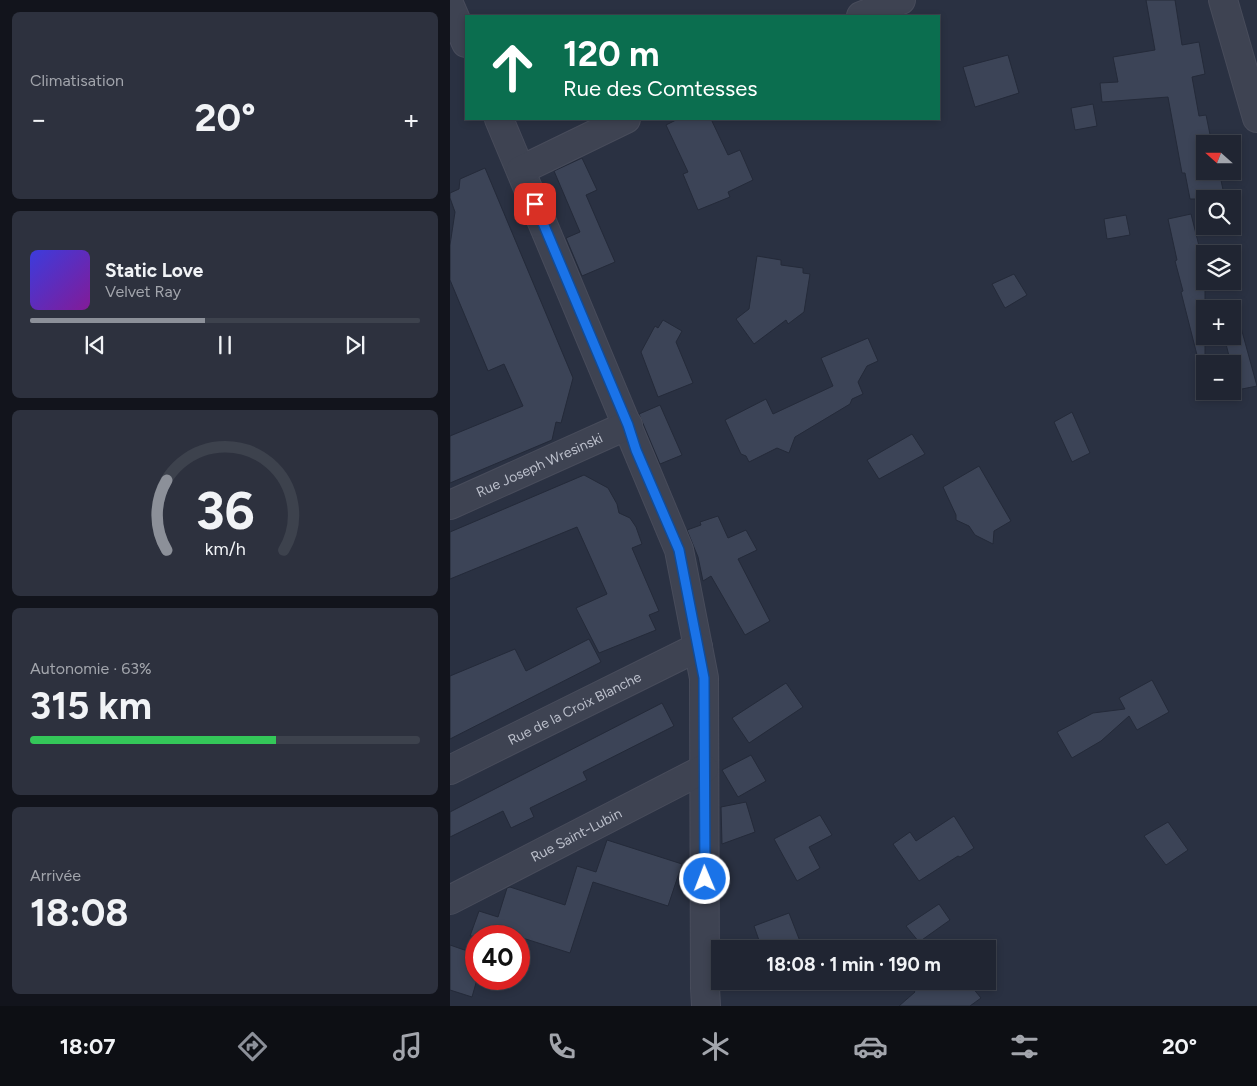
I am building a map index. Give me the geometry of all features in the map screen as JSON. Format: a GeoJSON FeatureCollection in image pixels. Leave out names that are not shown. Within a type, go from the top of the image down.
{"type":"FeatureCollection","features":[{"type":"Feature","properties":{"kind":"street"},"geometry":{"type":"LineString","coordinates":[[864,15],[901,0]]}},
{"type":"Feature","properties":{"kind":"street"},"geometry":{"type":"LineString","coordinates":[[1223,0],[1257,118]]}},
{"type":"Feature","properties":{"kind":"street"},"geometry":{"type":"LineString","coordinates":[[450,6],[465,41]]}},
{"type":"Feature","properties":{"kind":"street"},"geometry":{"type":"LineString","coordinates":[[499,120],[679,550],[704,678],[706,1006]]}},
{"type":"Feature","properties":{"kind":"street"},"geometry":{"type":"LineString","coordinates":[[521,170],[624,120]]}},
{"type":"Feature","properties":{"kind":"street","name":"Rue Joseph Wresinski"},"geometry":{"type":"LineString","coordinates":[[450,506],[632,437]]}},
{"type":"Feature","properties":{"kind":"street","name":"Rue de la Croix Blanche"},"geometry":{"type":"LineString","coordinates":[[450,770],[698,646]]}},
{"type":"Feature","properties":{"kind":"street","name":"Rue Saint-Lubin"},"geometry":{"type":"LineString","coordinates":[[450,900],[704,769]]}},
{"type":"Feature","properties":{"kind":"building"},"geometry":{"type":"Polygon","coordinates":[[[1146,0],[1175,0],[1182,45],[1199,42],[1205,74],[1192,77],[1199,116],[1206,115],[1210,135],[1196,135],[1196,180],[1221,180],[1223,190],[1196,190],[1196,199],[1190,199],[1185,173],[1182,173],[1168,97],[1102,102],[1100,83],[1118,82],[1113,57],[1155,50],[1146,0]]]}},
{"type":"Feature","properties":{"kind":"building"},"geometry":{"type":"Polygon","coordinates":[[[1008,55],[1019,93],[975,107],[963,67],[1008,55]]]}},
{"type":"Feature","properties":{"kind":"building"},"geometry":{"type":"Polygon","coordinates":[[[1093,104],[1097,126],[1075,130],[1071,108],[1093,104]]]}},
{"type":"Feature","properties":{"kind":"building"},"geometry":{"type":"Polygon","coordinates":[[[676,120],[711,120],[728,155],[740,150],[753,180],[728,192],[730,197],[698,210],[683,174],[688,172],[666,125],[676,120]]]}},
{"type":"Feature","properties":{"kind":"building"},"geometry":{"type":"Polygon","coordinates":[[[582,158],[597,190],[586,195],[615,262],[582,276],[566,238],[580,232],[554,171],[582,158]]]}},
{"type":"Feature","properties":{"kind":"building"},"geometry":{"type":"Polygon","coordinates":[[[485,168],[573,378],[561,423],[556,422],[552,440],[450,483],[450,436],[523,406],[504,364],[488,371],[450,280],[450,245],[455,212],[450,193],[459,189],[460,179],[485,168]]]}},
{"type":"Feature","properties":{"kind":"building"},"geometry":{"type":"Polygon","coordinates":[[[1191,214],[1199,245],[1196,245],[1196,290],[1205,290],[1205,300],[1196,300],[1196,345],[1205,345],[1205,355],[1197,355],[1181,292],[1183,291],[1175,261],[1177,260],[1168,219],[1191,214]]]}},
{"type":"Feature","properties":{"kind":"building"},"geometry":{"type":"Polygon","coordinates":[[[1126,215],[1130,235],[1107,239],[1104,219],[1126,215]]]}},
{"type":"Feature","properties":{"kind":"building"},"geometry":{"type":"Polygon","coordinates":[[[757,256],[781,260],[781,265],[803,268],[803,273],[810,274],[804,312],[788,324],[786,320],[754,344],[736,319],[749,309],[757,256]]]}},
{"type":"Feature","properties":{"kind":"building"},"geometry":{"type":"Polygon","coordinates":[[[1014,274],[1027,295],[1005,308],[992,284],[1014,274]]]}},
{"type":"Feature","properties":{"kind":"building"},"geometry":{"type":"Polygon","coordinates":[[[663,320],[682,331],[676,342],[693,383],[658,397],[641,352],[655,326],[658,328],[663,320]]]}},
{"type":"Feature","properties":{"kind":"building"},"geometry":{"type":"Polygon","coordinates":[[[1241,328],[1257,386],[1241,389],[1241,355],[1229,355],[1226,345],[1241,345],[1241,328]]]}},
{"type":"Feature","properties":{"kind":"building"},"geometry":{"type":"Polygon","coordinates":[[[868,338],[878,361],[867,366],[858,382],[863,394],[852,399],[850,404],[795,437],[789,453],[777,448],[749,462],[746,456],[741,454],[725,420],[766,399],[773,414],[833,386],[821,358],[868,338]]]}},
{"type":"Feature","properties":{"kind":"building"},"geometry":{"type":"Polygon","coordinates":[[[660,405],[682,455],[660,464],[639,414],[660,405]]]}},
{"type":"Feature","properties":{"kind":"building"},"geometry":{"type":"Polygon","coordinates":[[[1072,412],[1090,453],[1072,462],[1054,422],[1072,412]]]}},
{"type":"Feature","properties":{"kind":"building"},"geometry":{"type":"Polygon","coordinates":[[[912,434],[925,454],[879,479],[867,460],[912,434]]]}},
{"type":"Feature","properties":{"kind":"building"},"geometry":{"type":"Polygon","coordinates":[[[979,466],[1011,521],[994,531],[993,544],[975,535],[969,526],[956,520],[956,515],[943,487],[979,466]]]}},
{"type":"Feature","properties":{"kind":"building"},"geometry":{"type":"Polygon","coordinates":[[[584,475],[608,488],[617,504],[619,513],[630,518],[636,527],[642,544],[632,548],[659,611],[649,615],[656,630],[599,653],[576,608],[607,594],[577,527],[450,579],[450,532],[584,475]]]}},
{"type":"Feature","properties":{"kind":"building"},"geometry":{"type":"Polygon","coordinates":[[[718,516],[728,538],[746,530],[757,550],[738,559],[770,621],[745,635],[711,576],[703,581],[698,557],[687,530],[701,525],[700,522],[718,516]]]}},
{"type":"Feature","properties":{"kind":"building"},"geometry":{"type":"Polygon","coordinates":[[[589,639],[601,662],[450,739],[450,676],[515,649],[526,671],[589,639]]]}},
{"type":"Feature","properties":{"kind":"building"},"geometry":{"type":"Polygon","coordinates":[[[1152,680],[1169,712],[1137,730],[1129,716],[1101,741],[1072,758],[1057,732],[1093,713],[1125,709],[1119,698],[1152,680]]]}},
{"type":"Feature","properties":{"kind":"building"},"geometry":{"type":"Polygon","coordinates":[[[786,683],[803,707],[749,743],[732,718],[786,683]]]}},
{"type":"Feature","properties":{"kind":"building"},"geometry":{"type":"Polygon","coordinates":[[[662,703],[674,726],[583,772],[587,780],[530,808],[534,817],[511,828],[503,811],[450,837],[450,812],[662,703]]]}},
{"type":"Feature","properties":{"kind":"building"},"geometry":{"type":"Polygon","coordinates":[[[751,755],[766,781],[738,797],[722,770],[751,755]]]}},
{"type":"Feature","properties":{"kind":"building"},"geometry":{"type":"Polygon","coordinates":[[[746,802],[755,832],[722,844],[721,807],[746,802]]]}},
{"type":"Feature","properties":{"kind":"building"},"geometry":{"type":"Polygon","coordinates":[[[820,815],[832,835],[809,847],[820,868],[797,881],[774,839],[820,815]]]}},
{"type":"Feature","properties":{"kind":"building"},"geometry":{"type":"Polygon","coordinates":[[[954,816],[974,848],[919,881],[893,844],[910,832],[916,841],[954,816]]]}},
{"type":"Feature","properties":{"kind":"building"},"geometry":{"type":"Polygon","coordinates":[[[1168,822],[1188,850],[1166,865],[1144,836],[1168,822]]]}},
{"type":"Feature","properties":{"kind":"building"},"geometry":{"type":"Polygon","coordinates":[[[607,840],[682,864],[668,906],[593,882],[570,953],[530,940],[530,925],[474,925],[479,911],[498,917],[507,888],[510,887],[565,905],[577,866],[596,872],[607,840]]]}},
{"type":"Feature","properties":{"kind":"building"},"geometry":{"type":"Polygon","coordinates":[[[939,904],[950,920],[922,940],[917,940],[906,926],[939,904]]]}},
{"type":"Feature","properties":{"kind":"building"},"geometry":{"type":"Polygon","coordinates":[[[789,913],[800,940],[759,940],[754,926],[789,913]]]}},
{"type":"Feature","properties":{"kind":"building"},"geometry":{"type":"Polygon","coordinates":[[[450,945],[465,950],[465,990],[474,990],[472,997],[450,990],[450,945]]]}},
{"type":"Feature","properties":{"kind":"building"},"geometry":{"type":"Polygon","coordinates":[[[914,990],[974,990],[981,998],[970,1006],[899,1006],[915,992],[914,990]]]}},
{"type":"Feature","properties":{"kind":"route"},"geometry":{"type":"LineString","coordinates":[[535,204],[679,550],[704,678],[705,879]]}}]}
